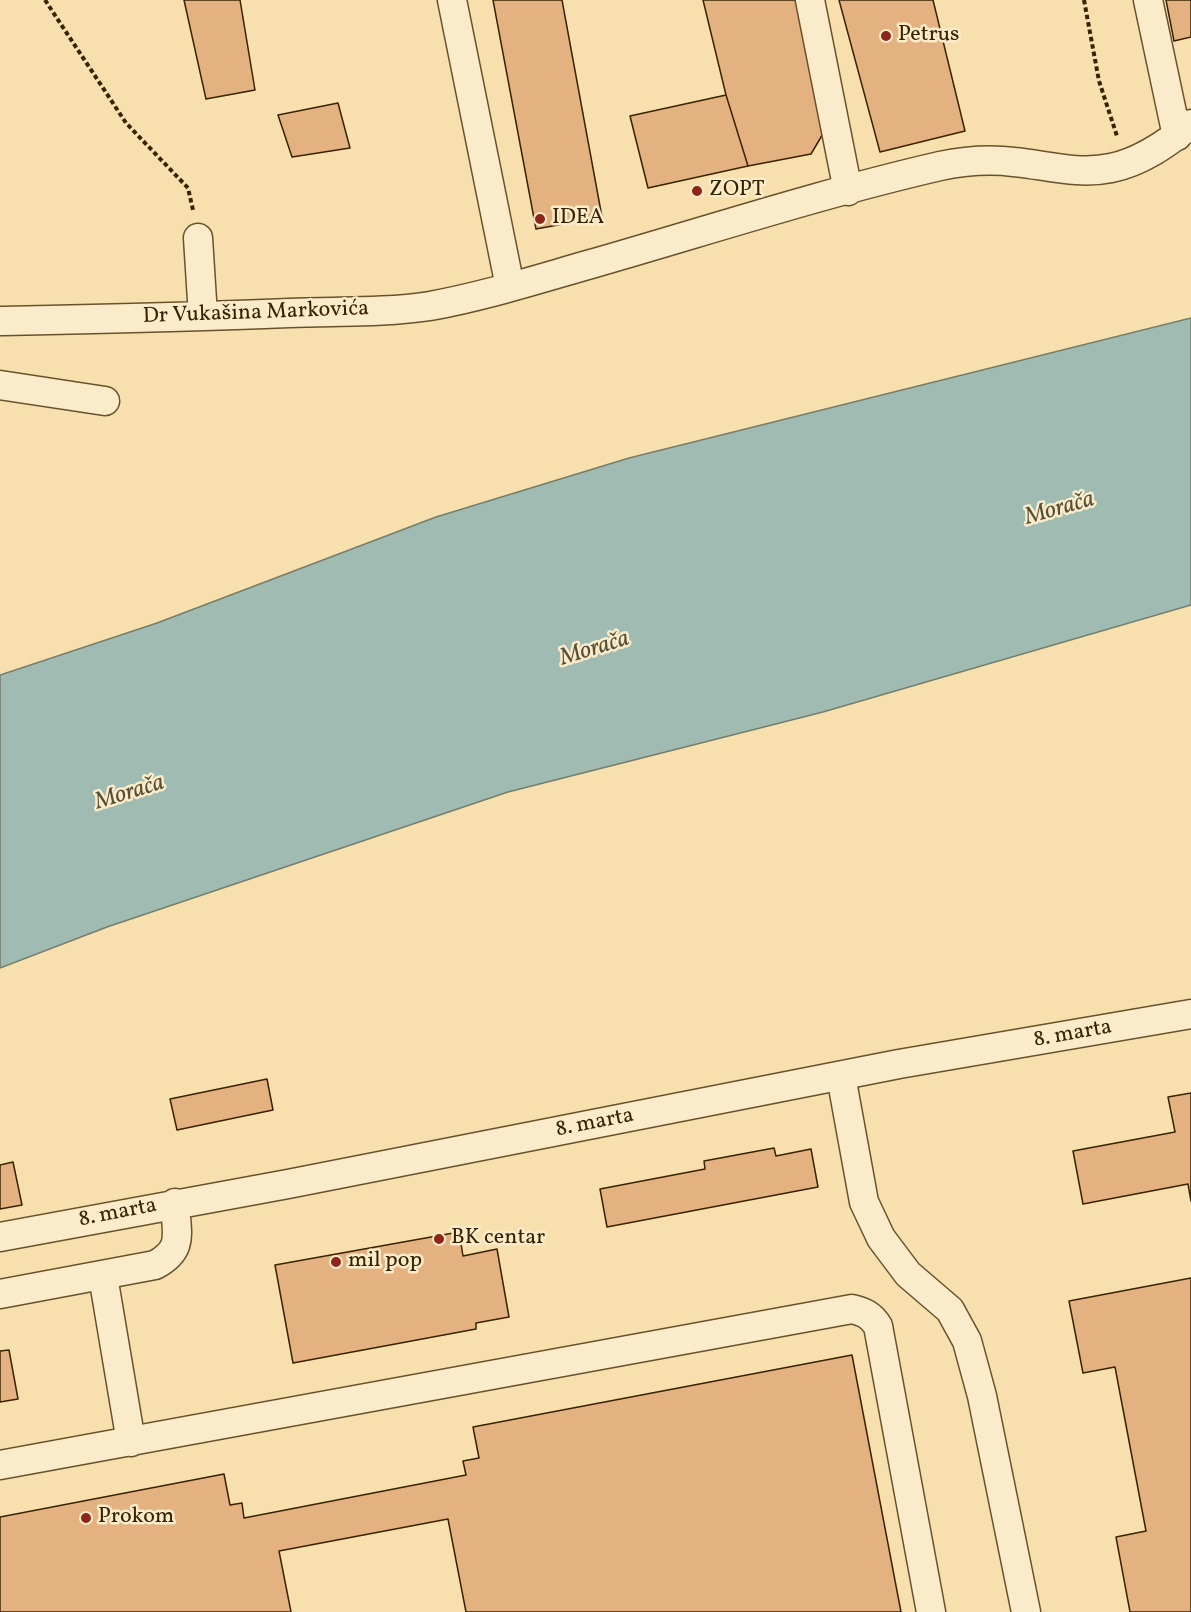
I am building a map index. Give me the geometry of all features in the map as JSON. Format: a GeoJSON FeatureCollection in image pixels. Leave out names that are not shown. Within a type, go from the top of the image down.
{"type":"FeatureCollection","features":[{"type":"Feature","properties":{"kind":"street"},"geometry":{"type":"LineString","coordinates":[[452,0],[510,287]]}},
{"type":"Feature","properties":{"kind":"street"},"geometry":{"type":"LineString","coordinates":[[810,0],[848,191]]}},
{"type":"Feature","properties":{"kind":"street"},"geometry":{"type":"LineString","coordinates":[[1148,0],[1184,130]]}},
{"type":"Feature","properties":{"kind":"street","name":"Dr Vukašina Markovića"},"geometry":{"type":"LineString","coordinates":[[0,321],[390,310],[452,302],[848,191],[963,162],[990,160],[1070,170],[1102,170],[1126,164],[1151,153],[1184,130]]}},
{"type":"Feature","properties":{"kind":"street"},"geometry":{"type":"LineString","coordinates":[[198,238],[203,316]]}},
{"type":"Feature","properties":{"kind":"street"},"geometry":{"type":"LineString","coordinates":[[0,385],[105,401]]}},
{"type":"Feature","properties":{"kind":"street","name":"8. marta"},"geometry":{"type":"LineString","coordinates":[[0,1237],[288,1184],[841,1076],[1191,1014]]}},
{"type":"Feature","properties":{"kind":"street"},"geometry":{"type":"LineString","coordinates":[[841,1076],[864,1202],[881,1238],[908,1274],[950,1310],[967,1341],[982,1396],[1026,1612]]}},
{"type":"Feature","properties":{"kind":"street"},"geometry":{"type":"LineString","coordinates":[[0,1294],[155,1265],[170,1257],[176,1244],[175,1203]]}},
{"type":"Feature","properties":{"kind":"street"},"geometry":{"type":"LineString","coordinates":[[103,1276],[131,1442]]}},
{"type":"Feature","properties":{"kind":"street"},"geometry":{"type":"LineString","coordinates":[[0,1465],[852,1309],[872,1317],[878,1326],[931,1612]]}},
{"type":"Feature","properties":{"kind":"path"},"geometry":{"type":"LineString","coordinates":[[45,0],[126,123],[188,188],[198,238]]}},
{"type":"Feature","properties":{"kind":"path"},"geometry":{"type":"LineString","coordinates":[[1084,0],[1099,81],[1126,164]]}},
{"type":"Feature","properties":{"kind":"water","name":"Morača"},"geometry":{"type":"Polygon","coordinates":[[[1191,318],[1191,605],[823,712],[508,792],[107,927],[0,968],[0,675],[157,623],[436,517],[629,458],[1191,318]]]}},
{"type":"Feature","properties":{"kind":"building"},"geometry":{"type":"Polygon","coordinates":[[[184,0],[240,0],[255,90],[206,99],[184,0]]]}},
{"type":"Feature","properties":{"kind":"building"},"geometry":{"type":"Polygon","coordinates":[[[493,0],[562,0],[602,217],[536,229],[493,0]]]}},
{"type":"Feature","properties":{"kind":"building"},"geometry":{"type":"Polygon","coordinates":[[[703,0],[796,0],[827,127],[811,154],[748,166],[726,95],[703,0]]]}},
{"type":"Feature","properties":{"kind":"building"},"geometry":{"type":"Polygon","coordinates":[[[839,0],[933,0],[965,131],[880,152],[839,0]]]}},
{"type":"Feature","properties":{"kind":"building"},"geometry":{"type":"Polygon","coordinates":[[[1166,0],[1191,0],[1191,37],[1174,41],[1166,0]]]}},
{"type":"Feature","properties":{"kind":"building"},"geometry":{"type":"Polygon","coordinates":[[[726,95],[748,166],[648,188],[630,116],[726,95]]]}},
{"type":"Feature","properties":{"kind":"building"},"geometry":{"type":"Polygon","coordinates":[[[338,103],[350,148],[292,157],[278,115],[338,103]]]}},
{"type":"Feature","properties":{"kind":"building"},"geometry":{"type":"Polygon","coordinates":[[[267,1079],[273,1110],[177,1130],[170,1099],[267,1079]]]}},
{"type":"Feature","properties":{"kind":"building"},"geometry":{"type":"Polygon","coordinates":[[[1191,1093],[1191,1201],[1188,1184],[1083,1204],[1073,1151],[1175,1132],[1168,1097],[1191,1093]]]}},
{"type":"Feature","properties":{"kind":"building"},"geometry":{"type":"Polygon","coordinates":[[[774,1148],[776,1156],[811,1149],[818,1187],[607,1227],[600,1189],[705,1169],[704,1161],[774,1148]]]}},
{"type":"Feature","properties":{"kind":"building"},"geometry":{"type":"Polygon","coordinates":[[[13,1162],[22,1205],[0,1209],[0,1165],[13,1162]]]}},
{"type":"Feature","properties":{"kind":"building"},"geometry":{"type":"Polygon","coordinates":[[[459,1232],[463,1256],[497,1249],[509,1317],[476,1323],[476,1329],[293,1363],[275,1265],[459,1232]]]}},
{"type":"Feature","properties":{"kind":"building"},"geometry":{"type":"Polygon","coordinates":[[[1191,1278],[1191,1612],[1130,1612],[1116,1537],[1146,1531],[1115,1367],[1083,1373],[1069,1301],[1191,1278]]]}},
{"type":"Feature","properties":{"kind":"building"},"geometry":{"type":"Polygon","coordinates":[[[9,1350],[18,1399],[0,1402],[0,1351],[9,1350]]]}},
{"type":"Feature","properties":{"kind":"building"},"geometry":{"type":"Polygon","coordinates":[[[852,1355],[901,1612],[466,1612],[448,1519],[279,1551],[291,1612],[0,1612],[0,1517],[224,1474],[230,1505],[242,1503],[244,1518],[466,1475],[463,1461],[479,1458],[473,1427],[852,1355]]]}},
{"type":"Feature","properties":{"kind":"place","name":"Petrus"},"geometry":{"type":"Point","coordinates":[886,36]}},
{"type":"Feature","properties":{"kind":"place","name":"ZOPT"},"geometry":{"type":"Point","coordinates":[697,191]}},
{"type":"Feature","properties":{"kind":"place","name":"IDEA"},"geometry":{"type":"Point","coordinates":[540,219]}},
{"type":"Feature","properties":{"kind":"place","name":"BK centar"},"geometry":{"type":"Point","coordinates":[439,1239]}},
{"type":"Feature","properties":{"kind":"place","name":"mil pop"},"geometry":{"type":"Point","coordinates":[336,1262]}},
{"type":"Feature","properties":{"kind":"place","name":"Prokom"},"geometry":{"type":"Point","coordinates":[86,1518]}}]}
